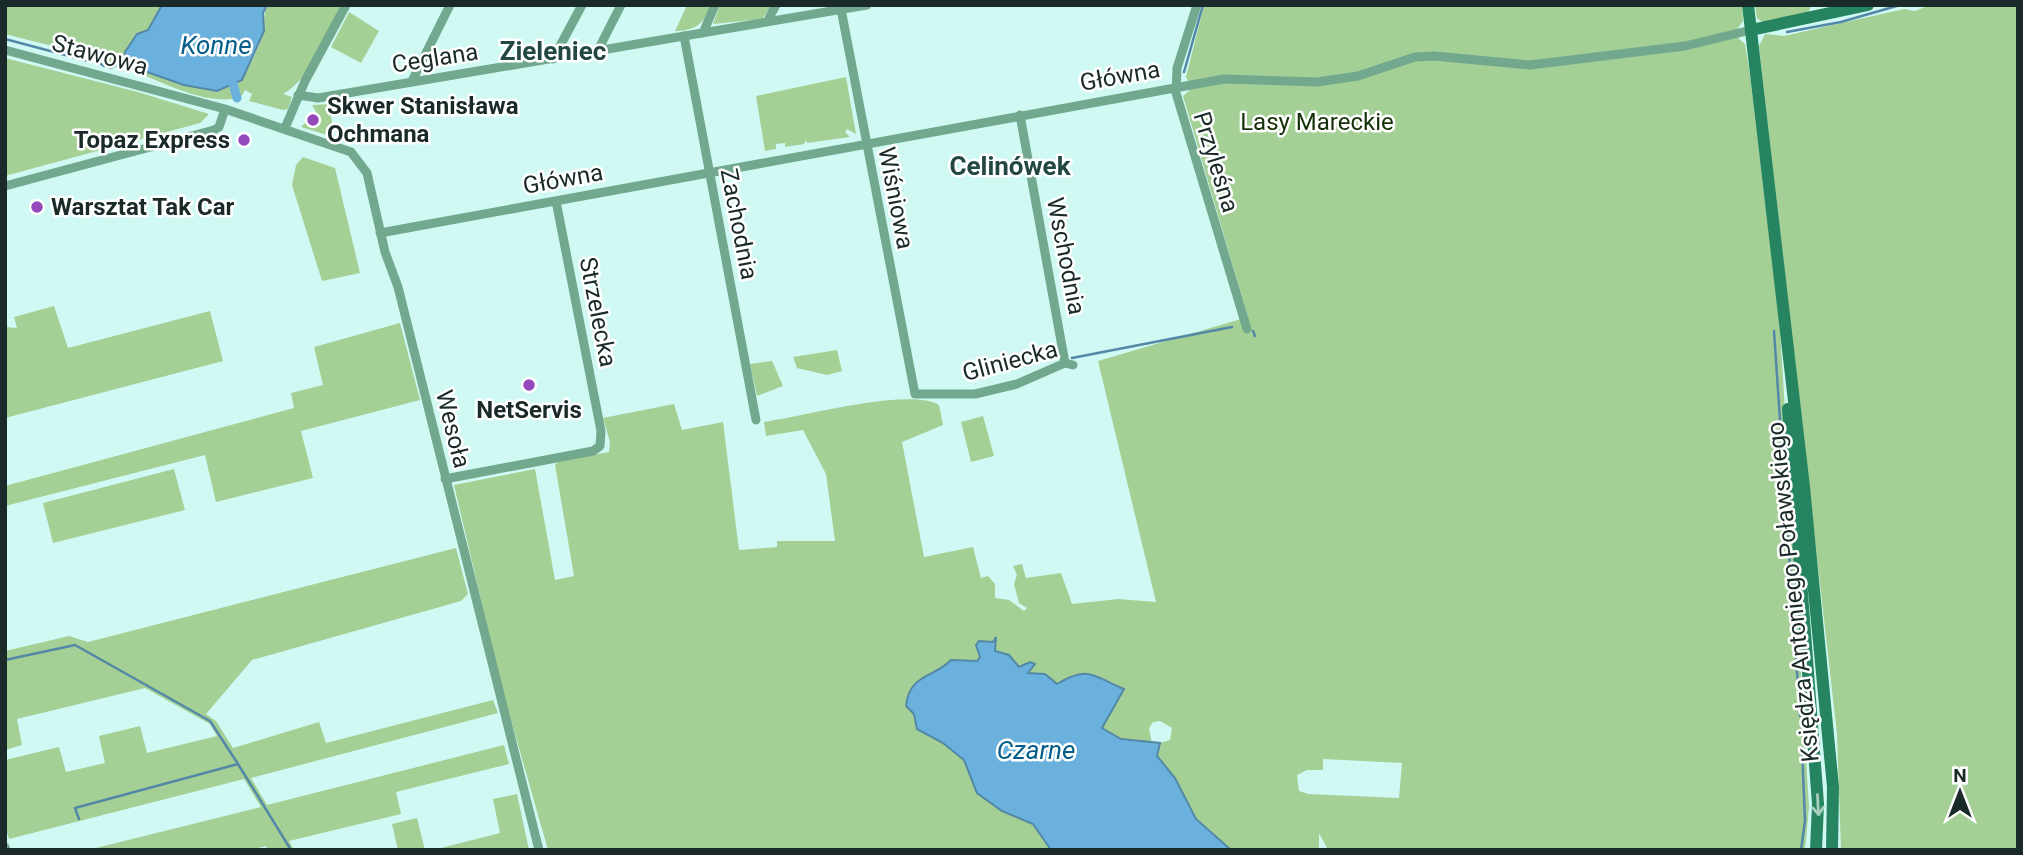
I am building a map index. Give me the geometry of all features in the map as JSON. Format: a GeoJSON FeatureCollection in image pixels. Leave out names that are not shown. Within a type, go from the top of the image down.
{"type":"FeatureCollection","features":[{"type":"Feature","properties":{"kind":"main road","name":"Księdza Antoniego Poławskiego"},"geometry":{"type":"LineString","coordinates":[[1748,5],[1802,463],[1833,787],[1832,850]]}},
{"type":"Feature","properties":{"kind":"main road","name":"Główna"},"geometry":{"type":"LineString","coordinates":[[1751,30],[1868,5]]}},
{"type":"Feature","properties":{"kind":"main road","name":"Księdza Antoniego Poławskiego"},"geometry":{"type":"LineString","coordinates":[[1785,332],[1818,804],[1816,850]]}},
{"type":"Feature","properties":{"kind":"street"},"geometry":{"type":"LineString","coordinates":[[285,128],[298,95],[346,5]]}},
{"type":"Feature","properties":{"kind":"street"},"geometry":{"type":"LineString","coordinates":[[412,81],[450,5]]}},
{"type":"Feature","properties":{"kind":"street"},"geometry":{"type":"LineString","coordinates":[[553,59],[582,5]]}},
{"type":"Feature","properties":{"kind":"street"},"geometry":{"type":"LineString","coordinates":[[597,52],[621,5]]}},
{"type":"Feature","properties":{"kind":"street"},"geometry":{"type":"LineString","coordinates":[[703,33],[715,5]]}},
{"type":"Feature","properties":{"kind":"street"},"geometry":{"type":"LineString","coordinates":[[767,22],[776,5]]}},
{"type":"Feature","properties":{"kind":"street","name":"Ceglana"},"geometry":{"type":"LineString","coordinates":[[298,95],[318,98],[867,5]]}},
{"type":"Feature","properties":{"kind":"street","name":"Przyleśna"},"geometry":{"type":"LineString","coordinates":[[1197,5],[1177,68],[1178,101],[1247,328]]}},
{"type":"Feature","properties":{"kind":"street","name":"Wiśniowa"},"geometry":{"type":"LineString","coordinates":[[841,9],[915,394]]}},
{"type":"Feature","properties":{"kind":"street","name":"Główna"},"geometry":{"type":"LineString","coordinates":[[380,233],[1176,87],[1237,78],[1281,83],[1317,82],[1358,76],[1415,57],[1530,65],[1607,58],[1685,46],[1751,30]]}},
{"type":"Feature","properties":{"kind":"street","name":"Zachodnia"},"geometry":{"type":"LineString","coordinates":[[684,36],[756,420]]}},
{"type":"Feature","properties":{"kind":"street","name":"Stawowa"},"geometry":{"type":"LineString","coordinates":[[5,50],[225,109]]}},
{"type":"Feature","properties":{"kind":"street"},"geometry":{"type":"LineString","coordinates":[[5,186],[214,130],[219,127],[225,109]]}},
{"type":"Feature","properties":{"kind":"street","name":"Wesoła"},"geometry":{"type":"LineString","coordinates":[[225,109],[285,128],[358,157],[367,173],[380,233],[398,287],[538,850]]}},
{"type":"Feature","properties":{"kind":"street","name":"Wschodnia"},"geometry":{"type":"LineString","coordinates":[[1020,116],[1069,364]]}},
{"type":"Feature","properties":{"kind":"street","name":"Strzelecka"},"geometry":{"type":"LineString","coordinates":[[445,479],[593,451],[600,446],[601,431],[556,201]]}},
{"type":"Feature","properties":{"kind":"street","name":"Gliniecka"},"geometry":{"type":"LineString","coordinates":[[915,394],[975,394],[1017,384],[1069,364]]}},
{"type":"Feature","properties":{"kind":"green space"},"geometry":{"type":"Polygon","coordinates":[[[5,5],[192,7],[228,84],[242,80],[254,57],[263,33],[267,5],[342,5],[310,66],[293,87],[283,94],[292,97],[288,109],[283,110],[249,101],[252,94],[245,90],[241,97],[227,99],[196,95],[107,61],[5,34],[5,5]]]}},
{"type":"Feature","properties":{"kind":"green space"},"geometry":{"type":"Polygon","coordinates":[[[687,5],[711,5],[698,25],[688,30],[675,31],[687,5]]]}},
{"type":"Feature","properties":{"kind":"green space"},"geometry":{"type":"Polygon","coordinates":[[[720,5],[772,5],[762,19],[713,24],[720,5]]]}},
{"type":"Feature","properties":{"kind":"green space","name":"Lasy Mareckie"},"geometry":{"type":"Polygon","coordinates":[[[1204,5],[1742,5],[1743,21],[1738,28],[1739,39],[1745,44],[1750,75],[1780,329],[1809,807],[1805,850],[1328,850],[1319,833],[1319,850],[1231,850],[1196,819],[1175,778],[1156,756],[1160,743],[1170,740],[1172,728],[1160,721],[1153,722],[1149,728],[1152,744],[1117,748],[1026,675],[1028,662],[1023,667],[1018,666],[1009,655],[995,651],[996,639],[991,646],[1074,850],[548,850],[501,685],[454,485],[535,469],[555,580],[574,576],[555,465],[559,461],[609,452],[610,442],[603,418],[674,404],[682,430],[723,422],[739,550],[777,547],[777,541],[835,541],[826,474],[803,430],[766,436],[764,422],[880,401],[924,400],[939,405],[943,425],[902,442],[924,557],[973,547],[981,578],[988,576],[995,584],[995,598],[1009,600],[1024,611],[1027,608],[1019,603],[1014,584],[1017,575],[1013,566],[1022,564],[1026,578],[1061,573],[1072,604],[1118,599],[1156,602],[1098,361],[1248,317],[1183,96],[1192,88],[1186,77],[1204,5]],[[1323,759],[1323,770],[1307,770],[1297,775],[1299,791],[1308,794],[1399,798],[1402,763],[1323,759]]]}},
{"type":"Feature","properties":{"kind":"green space"},"geometry":{"type":"Polygon","coordinates":[[[1755,5],[1811,6],[1808,13],[1762,22],[1757,18],[1755,5]]]}},
{"type":"Feature","properties":{"kind":"green space"},"geometry":{"type":"Polygon","coordinates":[[[1930,5],[2018,5],[2018,850],[1841,850],[1837,734],[1759,46],[1765,34],[1784,36],[1904,9],[1915,11],[1930,5]]]}},
{"type":"Feature","properties":{"kind":"green space"},"geometry":{"type":"Polygon","coordinates":[[[349,12],[379,31],[361,63],[331,47],[349,12]]]}},
{"type":"Feature","properties":{"kind":"green space"},"geometry":{"type":"Polygon","coordinates":[[[5,58],[138,92],[209,114],[200,123],[5,176],[5,58]]]}},
{"type":"Feature","properties":{"kind":"green space"},"geometry":{"type":"Polygon","coordinates":[[[846,77],[856,134],[847,129],[845,132],[850,137],[807,143],[806,140],[804,144],[785,147],[785,143],[776,144],[776,149],[765,151],[756,96],[846,77]]]}},
{"type":"Feature","properties":{"kind":"green space"},"geometry":{"type":"Polygon","coordinates":[[[333,104],[329,109],[332,121],[330,136],[301,127],[316,112],[312,105],[333,104]]]}},
{"type":"Feature","properties":{"kind":"green space"},"geometry":{"type":"Polygon","coordinates":[[[303,157],[335,168],[360,273],[322,281],[292,185],[296,165],[303,157]]]}},
{"type":"Feature","properties":{"kind":"green space"},"geometry":{"type":"Polygon","coordinates":[[[54,306],[68,348],[210,311],[223,361],[5,418],[5,327],[17,328],[14,317],[54,306]]]}},
{"type":"Feature","properties":{"kind":"green space"},"geometry":{"type":"Polygon","coordinates":[[[400,323],[420,400],[301,431],[313,478],[216,502],[205,455],[5,506],[5,486],[294,408],[291,393],[323,385],[314,347],[400,323]]]}},
{"type":"Feature","properties":{"kind":"green space"},"geometry":{"type":"Polygon","coordinates":[[[837,350],[842,371],[827,375],[797,368],[793,357],[837,350]]]}},
{"type":"Feature","properties":{"kind":"green space"},"geometry":{"type":"Polygon","coordinates":[[[772,361],[783,386],[757,396],[750,364],[772,361]]]}},
{"type":"Feature","properties":{"kind":"green space"},"geometry":{"type":"Polygon","coordinates":[[[983,416],[994,456],[971,462],[961,422],[983,416]]]}},
{"type":"Feature","properties":{"kind":"green space"},"geometry":{"type":"Polygon","coordinates":[[[174,469],[185,510],[53,543],[43,503],[174,469]]]}},
{"type":"Feature","properties":{"kind":"green space"},"geometry":{"type":"Polygon","coordinates":[[[456,548],[468,594],[461,601],[252,660],[206,714],[216,721],[233,748],[319,722],[326,743],[493,700],[498,713],[251,778],[267,805],[504,745],[509,764],[396,792],[401,814],[289,841],[294,850],[267,850],[266,846],[251,850],[88,850],[261,807],[244,779],[9,839],[5,826],[5,760],[59,747],[66,772],[105,763],[99,736],[140,726],[147,753],[217,736],[210,724],[145,688],[17,719],[22,745],[5,750],[5,651],[69,636],[88,642],[456,548]]]}},
{"type":"Feature","properties":{"kind":"green space"},"geometry":{"type":"Polygon","coordinates":[[[517,794],[529,850],[433,850],[500,833],[493,799],[517,794]]]}},
{"type":"Feature","properties":{"kind":"green space"},"geometry":{"type":"Polygon","coordinates":[[[417,818],[425,850],[398,850],[392,824],[417,818]]]}},
{"type":"Feature","properties":{"kind":"water","name":"Konne"},"geometry":{"type":"Polygon","coordinates":[[[162,5],[267,5],[263,13],[264,31],[242,80],[217,91],[184,85],[124,64],[125,52],[137,34],[148,30],[162,5]]]}},
{"type":"Feature","properties":{"kind":"water","name":"Czarne"},"geometry":{"type":"Polygon","coordinates":[[[996,637],[995,651],[1009,655],[1019,667],[1030,662],[1035,664],[1028,673],[1045,674],[1057,684],[1077,675],[1091,674],[1124,689],[1102,728],[1121,739],[1160,743],[1157,756],[1175,778],[1196,819],[1231,850],[1051,850],[1033,824],[1002,811],[977,793],[964,760],[943,743],[917,729],[914,714],[906,706],[908,696],[917,682],[951,660],[977,661],[980,657],[976,645],[979,641],[993,642],[996,637]]]}},
{"type":"Feature","properties":{"kind":"waterway"},"geometry":{"type":"LineString","coordinates":[[1184,72],[1203,5]]}},
{"type":"Feature","properties":{"kind":"waterway"},"geometry":{"type":"LineString","coordinates":[[1787,32],[1841,22],[1900,5]]}},
{"type":"Feature","properties":{"kind":"waterway"},"geometry":{"type":"LineString","coordinates":[[5,39],[88,61]]}},
{"type":"Feature","properties":{"kind":"waterway"},"geometry":{"type":"LineString","coordinates":[[110,68],[123,62]]}},
{"type":"Feature","properties":{"kind":"waterway"},"geometry":{"type":"LineString","coordinates":[[233,84],[237,98]]}},
{"type":"Feature","properties":{"kind":"waterway"},"geometry":{"type":"LineString","coordinates":[[1072,358],[1232,327]]}},
{"type":"Feature","properties":{"kind":"waterway"},"geometry":{"type":"LineString","coordinates":[[1253,331],[1255,336]]}},
{"type":"Feature","properties":{"kind":"waterway"},"geometry":{"type":"LineString","coordinates":[[1774,331],[1800,716]]}},
{"type":"Feature","properties":{"kind":"waterway"},"geometry":{"type":"LineString","coordinates":[[5,660],[75,645],[210,721],[238,764],[75,808],[79,819]]}},
{"type":"Feature","properties":{"kind":"waterway"},"geometry":{"type":"LineString","coordinates":[[1801,850],[1805,821],[1802,747]]}},
{"type":"Feature","properties":{"kind":"waterway"},"geometry":{"type":"LineString","coordinates":[[238,764],[291,850]]}},
{"type":"Feature","properties":{"kind":"place","name":"Skwer Stanisława Ochmana"},"geometry":{"type":"Point","coordinates":[313,120]}},
{"type":"Feature","properties":{"kind":"place","name":"Topaz Express"},"geometry":{"type":"Point","coordinates":[244,140]}},
{"type":"Feature","properties":{"kind":"place","name":"Warsztat Tak Car"},"geometry":{"type":"Point","coordinates":[37,207]}},
{"type":"Feature","properties":{"kind":"place","name":"NetServis"},"geometry":{"type":"Point","coordinates":[529,385]}},
{"type":"Feature","properties":{"kind":"district","name":"Zieleniec"},"geometry":{"type":"Point","coordinates":[553,51]}},
{"type":"Feature","properties":{"kind":"district","name":"Celinówek"},"geometry":{"type":"Point","coordinates":[1010,166]}}]}
